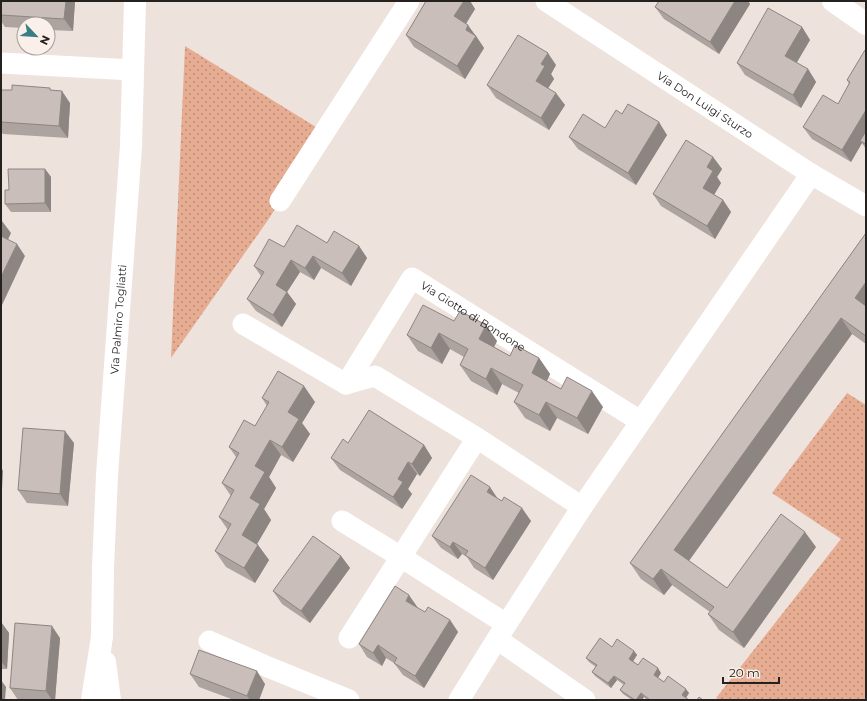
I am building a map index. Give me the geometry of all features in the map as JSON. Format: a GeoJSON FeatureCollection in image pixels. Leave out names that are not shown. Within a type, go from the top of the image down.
{"type":"FeatureCollection","features":[{"type":"Feature","properties":{"kind":"street","name":"Via Palmiro Togliatti"},"geometry":{"type":"LineString","coordinates":[[110,700],[102,637],[103,568],[107,475],[131,146],[135,1]]}},
{"type":"Feature","properties":{"kind":"street"},"geometry":{"type":"LineString","coordinates":[[280,200],[408,1]]}},
{"type":"Feature","properties":{"kind":"street","name":"Via Don Luigi Sturzo"},"geometry":{"type":"LineString","coordinates":[[546,1],[811,174],[866,206]]}},
{"type":"Feature","properties":{"kind":"street"},"geometry":{"type":"LineString","coordinates":[[833,1],[866,24]]}},
{"type":"Feature","properties":{"kind":"street"},"geometry":{"type":"LineString","coordinates":[[1,63],[133,70]]}},
{"type":"Feature","properties":{"kind":"street"},"geometry":{"type":"LineString","coordinates":[[459,700],[582,506],[811,174]]}},
{"type":"Feature","properties":{"kind":"street","name":"Via Giotto di Bondone"},"geometry":{"type":"LineString","coordinates":[[346,384],[412,278],[640,422]]}},
{"type":"Feature","properties":{"kind":"street"},"geometry":{"type":"LineString","coordinates":[[243,324],[346,384],[375,376],[476,438],[582,506]]}},
{"type":"Feature","properties":{"kind":"street"},"geometry":{"type":"LineString","coordinates":[[349,638],[476,438]]}},
{"type":"Feature","properties":{"kind":"street"},"geometry":{"type":"LineString","coordinates":[[342,521],[401,556],[502,631],[585,700]]}},
{"type":"Feature","properties":{"kind":"street","name":"Via Palmiro Togliatti"},"geometry":{"type":"LineString","coordinates":[[92,700],[102,637]]}},
{"type":"Feature","properties":{"kind":"street"},"geometry":{"type":"LineString","coordinates":[[209,641],[349,700]]}},
{"type":"Feature","properties":{"kind":"shaded area"},"geometry":{"type":"Polygon","coordinates":[[[185,46],[324,132],[268,220],[171,358],[185,46]]]}},
{"type":"Feature","properties":{"kind":"shaded area"},"geometry":{"type":"Polygon","coordinates":[[[847,393],[866,405],[866,700],[719,700],[716,698],[841,539],[772,493],[847,393]]]}},
{"type":"Feature","properties":{"kind":"building"},"geometry":{"type":"Polygon","coordinates":[[[1,1],[66,1],[64,19],[56,18],[56,16],[1,15],[1,1]]]}},
{"type":"Feature","properties":{"kind":"building"},"geometry":{"type":"Polygon","coordinates":[[[426,1],[464,1],[454,16],[468,25],[466,30],[476,36],[457,66],[406,35],[426,1]]]}},
{"type":"Feature","properties":{"kind":"building"},"geometry":{"type":"Polygon","coordinates":[[[659,1],[735,1],[710,42],[655,7],[659,1]]]}},
{"type":"Feature","properties":{"kind":"building"},"geometry":{"type":"Polygon","coordinates":[[[768,8],[802,27],[785,56],[808,69],[793,95],[737,63],[768,8]]]}},
{"type":"Feature","properties":{"kind":"building"},"geometry":{"type":"Polygon","coordinates":[[[518,35],[548,53],[541,64],[545,66],[536,81],[556,93],[541,118],[487,85],[518,35]]]}},
{"type":"Feature","properties":{"kind":"building"},"geometry":{"type":"Polygon","coordinates":[[[865,50],[866,110],[842,150],[803,127],[823,95],[838,104],[850,82],[847,80],[865,50]]]}},
{"type":"Feature","properties":{"kind":"building"},"geometry":{"type":"Polygon","coordinates":[[[12,85],[50,88],[50,90],[62,91],[59,126],[1,122],[1,90],[12,90],[12,85]]]}},
{"type":"Feature","properties":{"kind":"building"},"geometry":{"type":"Polygon","coordinates":[[[628,104],[659,122],[628,173],[569,137],[583,114],[605,128],[616,110],[622,114],[628,104]]]}},
{"type":"Feature","properties":{"kind":"building"},"geometry":{"type":"Polygon","coordinates":[[[866,131],[866,144],[860,141],[866,131]]]}},
{"type":"Feature","properties":{"kind":"building"},"geometry":{"type":"Polygon","coordinates":[[[686,140],[713,157],[707,167],[713,171],[703,188],[723,200],[707,226],[653,194],[686,140]]]}},
{"type":"Feature","properties":{"kind":"building"},"geometry":{"type":"Polygon","coordinates":[[[8,169],[45,169],[45,203],[5,204],[5,190],[9,190],[8,169]]]}},
{"type":"Feature","properties":{"kind":"building"},"geometry":{"type":"Polygon","coordinates":[[[297,225],[327,243],[334,231],[359,246],[342,273],[313,256],[305,268],[291,260],[276,285],[287,292],[273,315],[247,299],[264,272],[254,266],[269,239],[284,247],[297,225]]]}},
{"type":"Feature","properties":{"kind":"building"},"geometry":{"type":"Polygon","coordinates":[[[866,233],[866,282],[855,298],[866,306],[866,336],[841,318],[674,550],[727,588],[781,514],[805,532],[733,632],[708,614],[714,607],[661,569],[653,579],[630,563],[866,233]]]}},
{"type":"Feature","properties":{"kind":"building"},"geometry":{"type":"Polygon","coordinates":[[[1,236],[17,244],[1,277],[1,236]]]}},
{"type":"Feature","properties":{"kind":"building"},"geometry":{"type":"Polygon","coordinates":[[[423,305],[454,321],[460,311],[486,325],[479,339],[510,356],[515,345],[539,358],[532,373],[561,389],[567,377],[592,391],[577,418],[546,402],[539,415],[514,402],[523,385],[491,368],[486,379],[460,365],[468,349],[439,333],[431,348],[407,335],[423,305]]]}},
{"type":"Feature","properties":{"kind":"building"},"geometry":{"type":"Polygon","coordinates":[[[278,371],[304,386],[288,412],[299,419],[282,447],[270,440],[255,466],[265,472],[250,498],[260,504],[242,535],[258,545],[244,568],[215,551],[231,524],[219,517],[234,490],[222,483],[239,453],[229,447],[244,420],[255,426],[269,402],[262,398],[278,371]]]}},
{"type":"Feature","properties":{"kind":"building"},"geometry":{"type":"Polygon","coordinates":[[[369,410],[424,445],[412,464],[408,462],[398,479],[403,482],[393,497],[331,458],[343,439],[348,443],[369,410]]]}},
{"type":"Feature","properties":{"kind":"building"},"geometry":{"type":"Polygon","coordinates":[[[23,428],[65,431],[60,494],[18,490],[23,428]]]}},
{"type":"Feature","properties":{"kind":"building"},"geometry":{"type":"Polygon","coordinates":[[[471,475],[490,487],[487,492],[502,501],[504,497],[522,508],[485,568],[465,555],[468,551],[453,542],[450,547],[432,536],[471,475]]]}},
{"type":"Feature","properties":{"kind":"building"},"geometry":{"type":"Polygon","coordinates":[[[313,536],[341,556],[301,611],[273,591],[313,536]]]}},
{"type":"Feature","properties":{"kind":"building"},"geometry":{"type":"Polygon","coordinates":[[[395,586],[409,595],[406,601],[425,612],[428,607],[450,620],[415,676],[394,663],[397,658],[378,645],[373,653],[359,644],[395,586]]]}},
{"type":"Feature","properties":{"kind":"building"},"geometry":{"type":"Polygon","coordinates":[[[15,623],[52,626],[46,691],[10,688],[15,623]]]}},
{"type":"Feature","properties":{"kind":"building"},"geometry":{"type":"Polygon","coordinates":[[[600,638],[612,647],[617,639],[634,651],[629,659],[638,665],[643,658],[658,668],[654,675],[664,682],[668,676],[686,689],[682,695],[689,700],[650,700],[641,693],[635,700],[620,690],[625,683],[614,676],[608,683],[592,672],[597,665],[586,658],[600,638]]]}},
{"type":"Feature","properties":{"kind":"building"},"geometry":{"type":"Polygon","coordinates":[[[199,650],[257,671],[247,696],[190,674],[199,650]]]}}]}
